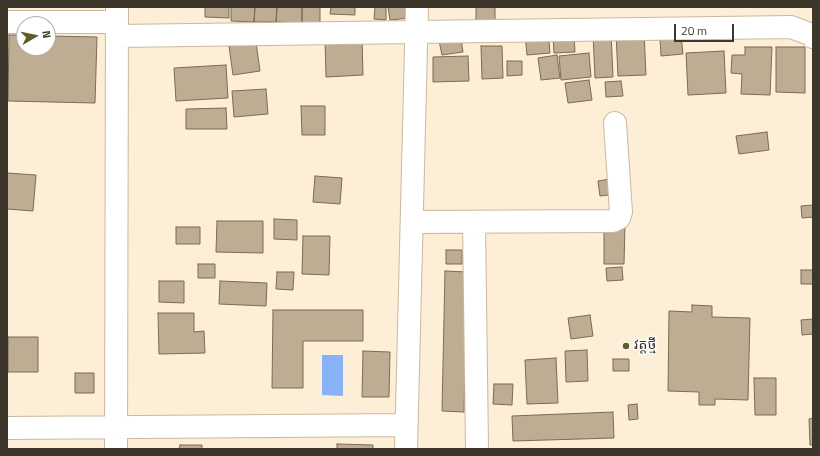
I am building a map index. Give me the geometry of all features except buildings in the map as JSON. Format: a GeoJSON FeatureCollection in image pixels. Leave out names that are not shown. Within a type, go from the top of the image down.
{"type":"FeatureCollection","features":[{"type":"Feature","properties":{"kind":"street"},"geometry":{"type":"LineString","coordinates":[[406,449],[417,7]]}},
{"type":"Feature","properties":{"kind":"street"},"geometry":{"type":"LineString","coordinates":[[7,22],[117,22],[417,32],[791,27],[812,35],[813,37]]}},
{"type":"Feature","properties":{"kind":"street"},"geometry":{"type":"LineString","coordinates":[[116,449],[117,22]]}},
{"type":"Feature","properties":{"kind":"street"},"geometry":{"type":"LineString","coordinates":[[412,222],[613,221],[619,218],[622,212],[615,123]]}},
{"type":"Feature","properties":{"kind":"street"},"geometry":{"type":"LineString","coordinates":[[474,222],[476,449]]}},
{"type":"Feature","properties":{"kind":"street"},"geometry":{"type":"LineString","coordinates":[[7,428],[406,425]]}},
{"type":"Feature","properties":{"kind":"water"},"geometry":{"type":"Polygon","coordinates":[[[322,355],[343,355],[343,396],[322,395],[322,355]]]}},
{"type":"Feature","properties":{"kind":"place","name":"វត្តថ្មី"},"geometry":{"type":"Point","coordinates":[626,346]}}]}
